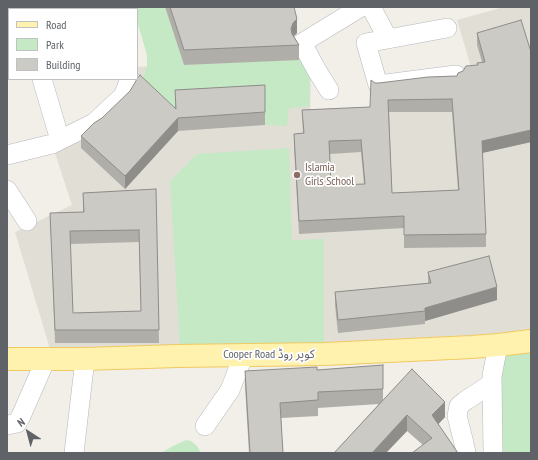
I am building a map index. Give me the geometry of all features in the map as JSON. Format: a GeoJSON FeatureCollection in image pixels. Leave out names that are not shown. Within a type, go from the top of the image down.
{"type":"FeatureCollection","features":[{"type":"Feature","properties":{"kind":"main road","name":"Cooper Road کوپر روڈ"},"geometry":{"type":"LineString","coordinates":[[7,359],[85,359],[244,354],[325,354],[472,347],[531,341]]}},
{"type":"Feature","properties":{"kind":"street"},"geometry":{"type":"LineString","coordinates":[[329,90],[302,43],[362,7]]}},
{"type":"Feature","properties":{"kind":"street"},"geometry":{"type":"LineString","coordinates":[[371,7],[388,39]]}},
{"type":"Feature","properties":{"kind":"street"},"geometry":{"type":"LineString","coordinates":[[447,28],[366,43],[378,85],[456,75]]}},
{"type":"Feature","properties":{"kind":"street"},"geometry":{"type":"LineString","coordinates":[[42,80],[60,140]]}},
{"type":"Feature","properties":{"kind":"street"},"geometry":{"type":"LineString","coordinates":[[7,155],[52,144],[94,123],[123,96],[130,80]]}},
{"type":"Feature","properties":{"kind":"street"},"geometry":{"type":"LineString","coordinates":[[7,190],[27,221]]}},
{"type":"Feature","properties":{"kind":"street"},"geometry":{"type":"LineString","coordinates":[[493,453],[492,380],[498,345]]}},
{"type":"Feature","properties":{"kind":"street"},"geometry":{"type":"LineString","coordinates":[[472,347],[492,380]]}},
{"type":"Feature","properties":{"kind":"street"},"geometry":{"type":"LineString","coordinates":[[205,426],[230,390],[244,354]]}},
{"type":"Feature","properties":{"kind":"street"},"geometry":{"type":"LineString","coordinates":[[7,425],[17,423],[46,359]]}},
{"type":"Feature","properties":{"kind":"street"},"geometry":{"type":"LineString","coordinates":[[74,453],[85,359]]}},
{"type":"Feature","properties":{"kind":"street"},"geometry":{"type":"LineString","coordinates":[[466,453],[458,416],[459,406],[492,380]]}},
{"type":"Feature","properties":{"kind":"shaded area","name":"Islamia Girls School"},"geometry":{"type":"Polygon","coordinates":[[[504,7],[531,7],[531,344],[50,349],[15,232],[72,205],[52,144],[136,80],[138,80],[138,67],[311,59],[310,118],[373,116],[378,85],[471,67],[457,20],[504,7]]]}},
{"type":"Feature","properties":{"kind":"green space"},"geometry":{"type":"Polygon","coordinates":[[[165,7],[184,65],[309,59],[310,106],[289,108],[287,126],[265,125],[175,103],[176,122],[140,88],[147,66],[147,55],[138,24],[138,8],[133,8],[165,7]]]}},
{"type":"Feature","properties":{"kind":"green space"},"geometry":{"type":"Polygon","coordinates":[[[289,148],[292,240],[324,239],[324,347],[180,348],[170,181],[197,154],[289,148]]]}},
{"type":"Feature","properties":{"kind":"green space"},"geometry":{"type":"Polygon","coordinates":[[[531,342],[531,453],[494,453],[492,348],[531,342]]]}},
{"type":"Feature","properties":{"kind":"green space"},"geometry":{"type":"Polygon","coordinates":[[[186,440],[191,441],[197,446],[201,453],[161,453],[173,446],[186,440]]]}},
{"type":"Feature","properties":{"kind":"building"},"geometry":{"type":"Polygon","coordinates":[[[170,7],[294,7],[297,19],[293,23],[291,29],[292,34],[299,45],[184,50],[170,7]]]}},
{"type":"Feature","properties":{"kind":"building"},"geometry":{"type":"Polygon","coordinates":[[[521,20],[531,52],[531,130],[482,141],[486,234],[404,235],[404,216],[299,221],[294,134],[304,133],[302,110],[370,107],[371,80],[375,83],[379,83],[428,77],[457,76],[458,73],[463,71],[466,66],[478,65],[477,63],[485,62],[477,33],[521,20]],[[452,99],[388,100],[392,193],[459,190],[452,99]],[[361,140],[329,141],[331,185],[365,184],[361,140]]]}},
{"type":"Feature","properties":{"kind":"building"},"geometry":{"type":"Polygon","coordinates":[[[140,75],[176,109],[175,90],[265,85],[265,112],[178,118],[125,176],[81,136],[130,91],[136,80],[138,80],[140,75]]]}},
{"type":"Feature","properties":{"kind":"building"},"geometry":{"type":"Polygon","coordinates":[[[156,189],[159,330],[55,330],[50,213],[84,212],[83,193],[156,189]],[[139,230],[70,231],[73,313],[141,311],[139,230]]]}},
{"type":"Feature","properties":{"kind":"building"},"geometry":{"type":"Polygon","coordinates":[[[489,256],[497,287],[425,308],[425,311],[338,320],[335,292],[431,283],[428,272],[489,256]]]}},
{"type":"Feature","properties":{"kind":"building"},"geometry":{"type":"Polygon","coordinates":[[[383,365],[383,389],[318,392],[318,400],[280,403],[283,453],[250,453],[245,371],[317,367],[317,370],[383,365]]]}},
{"type":"Feature","properties":{"kind":"building"},"geometry":{"type":"Polygon","coordinates":[[[412,369],[445,402],[432,415],[458,453],[412,453],[432,438],[407,415],[372,453],[334,453],[412,369]]]}},
{"type":"Feature","properties":{"kind":"place","name":"Islamia Girls School"},"geometry":{"type":"Point","coordinates":[297,175]}}]}
